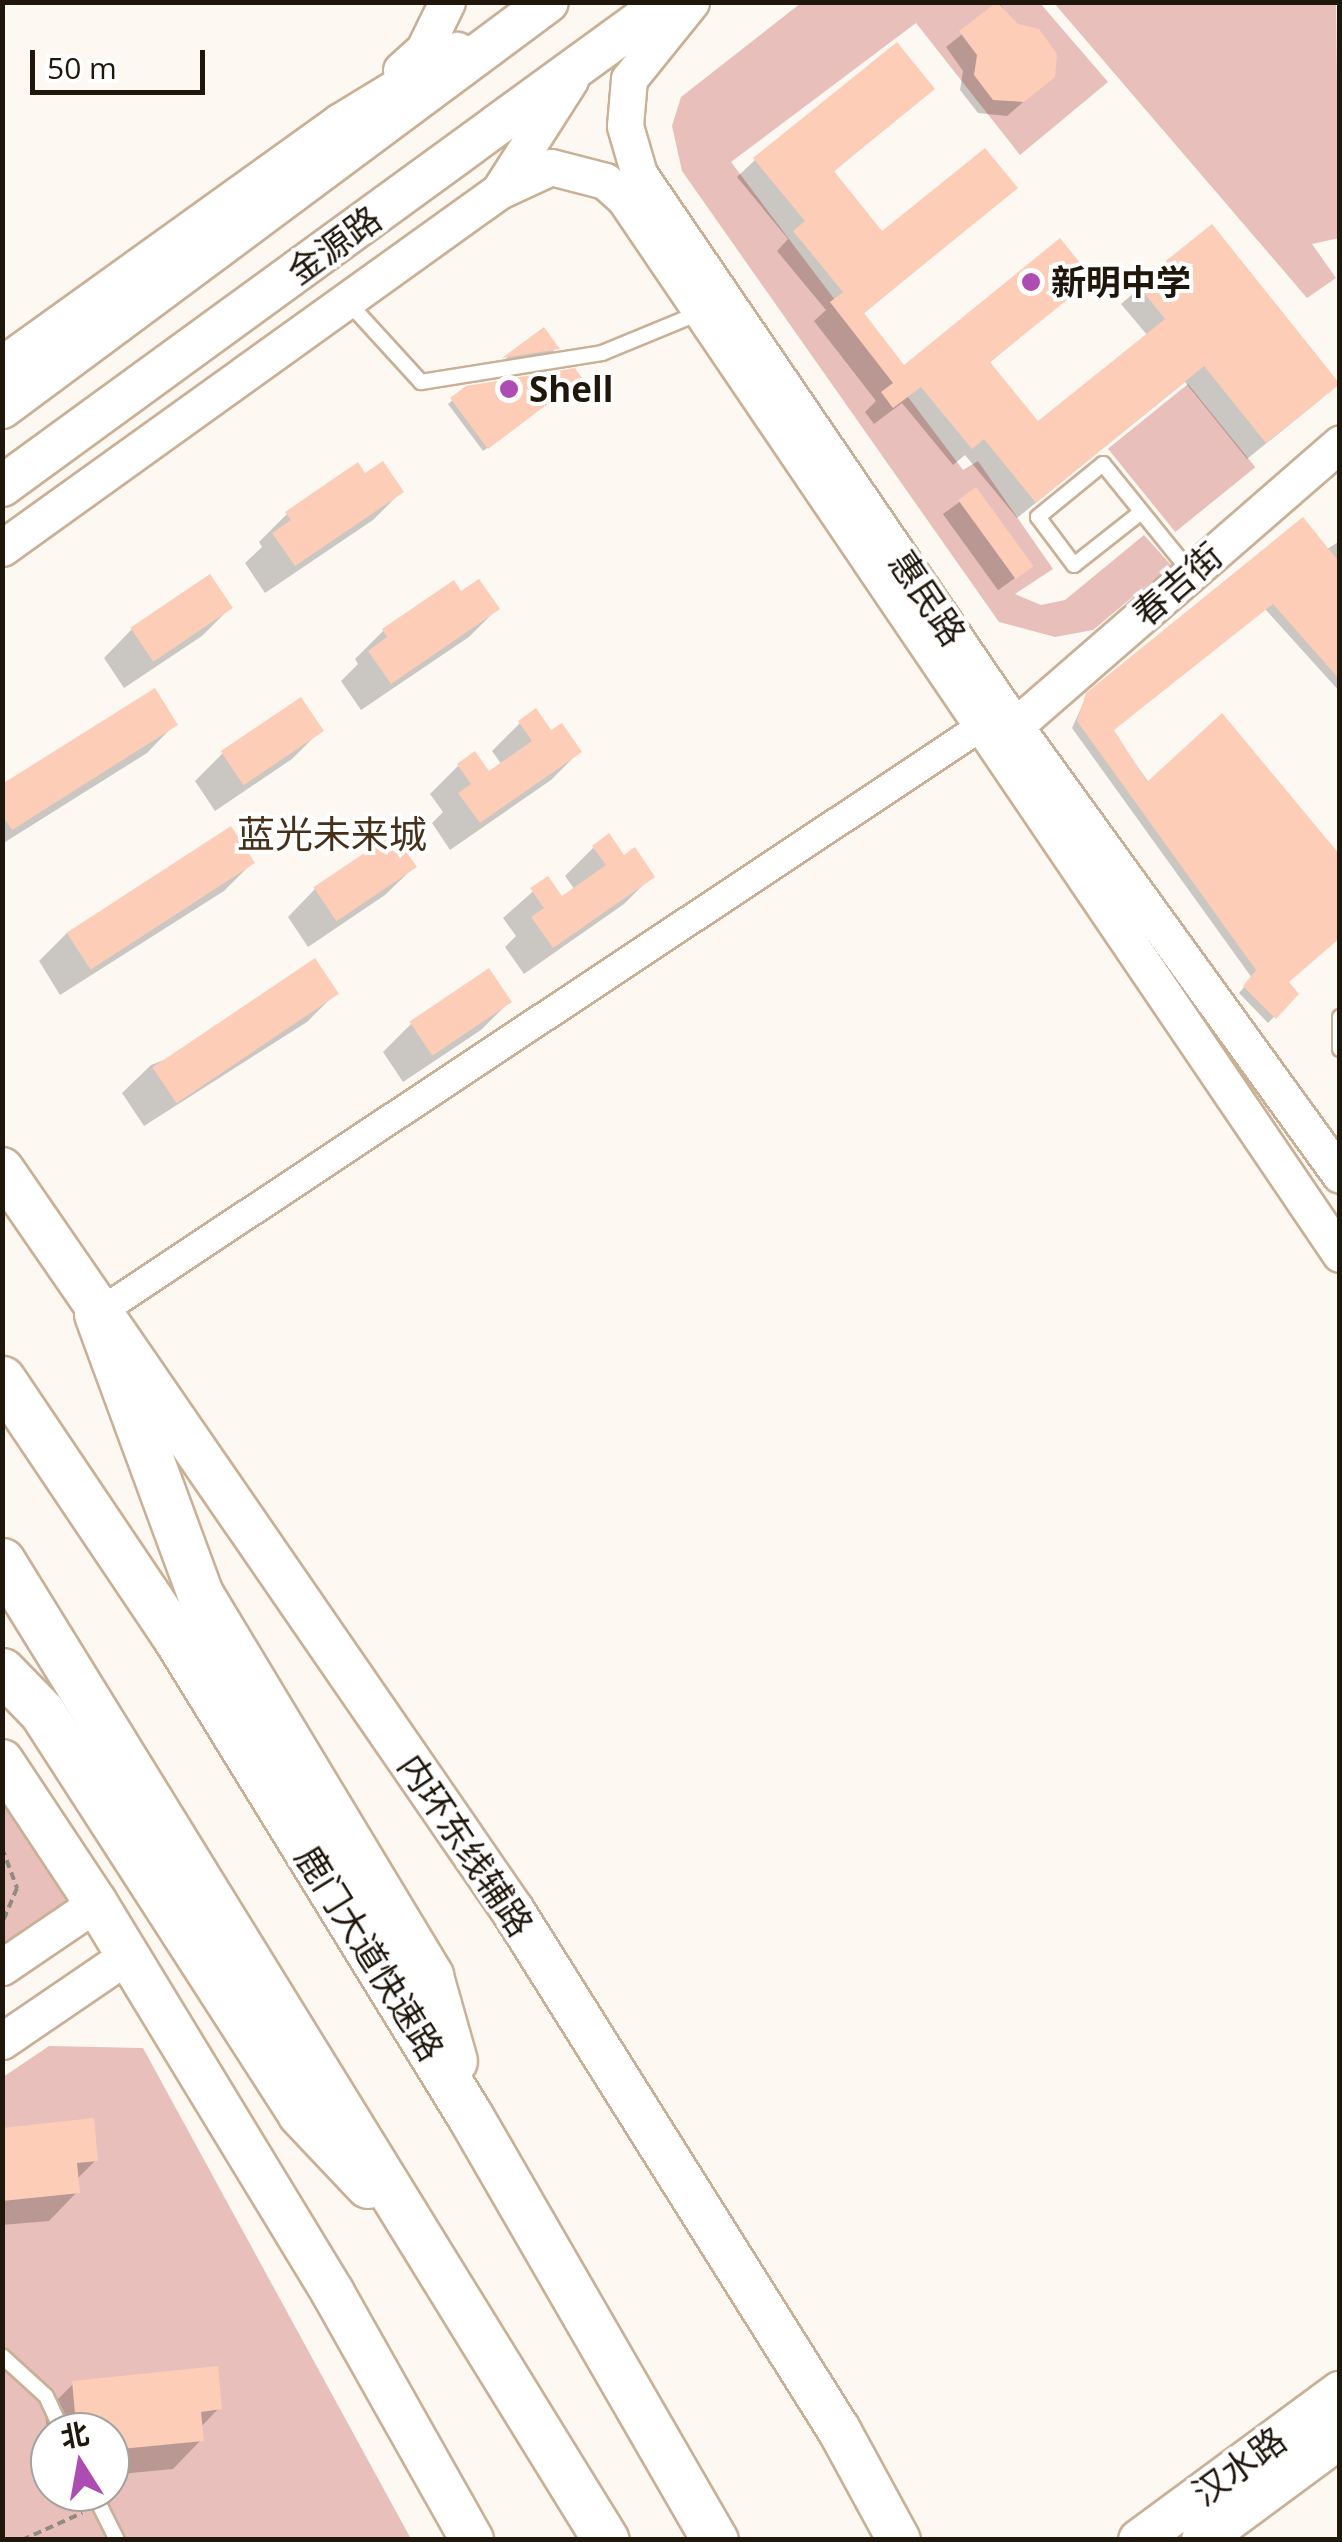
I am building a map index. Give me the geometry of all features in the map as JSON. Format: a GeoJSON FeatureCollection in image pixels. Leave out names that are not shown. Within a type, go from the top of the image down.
{"type":"FeatureCollection","features":[{"type":"Feature","properties":{"kind":"highway"},"geometry":{"type":"LineString","coordinates":[[97,1314],[200,1594],[430,1976],[470,2116]]}},
{"type":"Feature","properties":{"kind":"highway","name":"鹿门大道快速路"},"geometry":{"type":"LineString","coordinates":[[2,1379],[176,1638],[470,2116],[716,2540]]}},
{"type":"Feature","properties":{"kind":"highway"},"geometry":{"type":"LineString","coordinates":[[2,1560],[606,2540]]}},
{"type":"Feature","properties":{"kind":"highway"},"geometry":{"type":"LineString","coordinates":[[2,1670],[42,1712],[300,2113],[434,2256]]}},
{"type":"Feature","properties":{"kind":"main road","name":"金源路"},"geometry":{"type":"LineString","coordinates":[[2,408],[548,2]]}},
{"type":"Feature","properties":{"kind":"main road","name":"金源路"},"geometry":{"type":"LineString","coordinates":[[2,486],[666,2]]}},
{"type":"Feature","properties":{"kind":"main road","name":"内环东线辅路"},"geometry":{"type":"LineString","coordinates":[[2,1169],[97,1314],[513,1910],[839,2430],[899,2540]]}},
{"type":"Feature","properties":{"kind":"main road"},"geometry":{"type":"LineString","coordinates":[[2,1761],[96,1902],[333,2293],[472,2540]]}},
{"type":"Feature","properties":{"kind":"main road","name":"汉水路"},"geometry":{"type":"LineString","coordinates":[[1139,2540],[1340,2392]]}},
{"type":"Feature","properties":{"kind":"main road","name":"汉水路"},"geometry":{"type":"LineString","coordinates":[[1202,2540],[1340,2438]]}},
{"type":"Feature","properties":{"kind":"street"},"geometry":{"type":"LineString","coordinates":[[355,112],[424,50],[447,2]]}},
{"type":"Feature","properties":{"kind":"street"},"geometry":{"type":"LineString","coordinates":[[2,364],[355,112],[534,2]]}},
{"type":"Feature","properties":{"kind":"street","name":"惠民路"},"geometry":{"type":"LineString","coordinates":[[691,2],[629,79],[625,126],[639,174],[1340,1254]]}},
{"type":"Feature","properties":{"kind":"street"},"geometry":{"type":"LineString","coordinates":[[500,191],[523,145],[580,66]]}},
{"type":"Feature","properties":{"kind":"street","name":"惠民路"},"geometry":{"type":"LineString","coordinates":[[2,548],[500,191],[550,167],[606,181],[999,726],[1340,1175]]}},
{"type":"Feature","properties":{"kind":"street","name":"春吉街"},"geometry":{"type":"LineString","coordinates":[[999,726],[1190,573],[1340,443]]}},
{"type":"Feature","properties":{"kind":"street"},"geometry":{"type":"LineString","coordinates":[[97,1314],[999,726]]}},
{"type":"Feature","properties":{"kind":"street"},"geometry":{"type":"LineString","coordinates":[[2,1967],[96,1902]]}},
{"type":"Feature","properties":{"kind":"street"},"geometry":{"type":"LineString","coordinates":[[2,2040],[128,1955]]}},
{"type":"Feature","properties":{"kind":"lane"},"geometry":{"type":"LineString","coordinates":[[346,300],[422,382],[602,353],[701,312]]}},
{"type":"Feature","properties":{"kind":"lane"},"geometry":{"type":"LineString","coordinates":[[1140,513],[1074,564],[1038,517],[1103,464],[1190,573]]}},
{"type":"Feature","properties":{"kind":"lane"},"geometry":{"type":"LineString","coordinates":[[1340,1017],[1340,1049]]}},
{"type":"Feature","properties":{"kind":"lane"},"geometry":{"type":"LineString","coordinates":[[2,2356],[46,2396],[54,2412]]}},
{"type":"Feature","properties":{"kind":"lane"},"geometry":{"type":"LineString","coordinates":[[102,2512],[116,2540]]}},
{"type":"Feature","properties":{"kind":"path"},"geometry":{"type":"LineString","coordinates":[[2,1848],[16,1888],[2,1924]]}},
{"type":"Feature","properties":{"kind":"path"},"geometry":{"type":"LineString","coordinates":[[22,2540],[73,2512]]}},
{"type":"Feature","properties":{"kind":"shaded area"},"geometry":{"type":"Polygon","coordinates":[[[801,3],[1040,3],[1108,82],[1020,155],[916,23],[731,162],[963,470],[978,461],[1053,569],[1015,594],[1041,605],[1065,600],[1144,535],[1171,565],[1093,630],[1055,637],[999,622],[682,171],[672,126],[681,97],[801,3]]]}},
{"type":"Feature","properties":{"kind":"shaded area"},"geometry":{"type":"Polygon","coordinates":[[[1054,3],[1336,3],[1339,238],[1312,244],[1336,278],[1307,298],[1054,3]]]}},
{"type":"Feature","properties":{"kind":"shaded area"},"geometry":{"type":"Polygon","coordinates":[[[1188,384],[1255,467],[1175,532],[1108,449],[1188,384]]]}},
{"type":"Feature","properties":{"kind":"shaded area"},"geometry":{"type":"Polygon","coordinates":[[[2,1761],[96,1903],[2,1967],[2,1761]]]}},
{"type":"Feature","properties":{"kind":"shaded area"},"geometry":{"type":"Polygon","coordinates":[[[49,2046],[143,2048],[411,2539],[3,2540],[3,2077],[49,2046]]]}},
{"type":"Feature","properties":{"kind":"building"},"geometry":{"type":"Polygon","coordinates":[[[997,2],[1018,24],[1039,29],[1057,54],[1055,77],[1024,102],[993,100],[974,75],[977,55],[959,31],[997,2]]]}},
{"type":"Feature","properties":{"kind":"building"},"geometry":{"type":"Polygon","coordinates":[[[897,42],[935,89],[834,171],[882,231],[985,148],[1018,188],[864,313],[904,365],[1060,238],[1093,279],[990,362],[1038,421],[1165,319],[1137,284],[1212,224],[1340,384],[1266,443],[1204,366],[1036,503],[984,439],[972,449],[921,387],[893,408],[881,392],[893,383],[830,302],[843,292],[793,231],[805,221],[753,158],[897,42]]]}},
{"type":"Feature","properties":{"kind":"building"},"geometry":{"type":"Polygon","coordinates":[[[544,327],[560,349],[502,358],[544,327]]]}},
{"type":"Feature","properties":{"kind":"building"},"geometry":{"type":"Polygon","coordinates":[[[575,368],[582,378],[488,449],[450,398],[466,386],[575,368]]]}},
{"type":"Feature","properties":{"kind":"building"},"geometry":{"type":"Polygon","coordinates":[[[383,461],[404,492],[295,566],[272,533],[291,520],[285,512],[358,462],[365,473],[383,461]]]}},
{"type":"Feature","properties":{"kind":"building"},"geometry":{"type":"Polygon","coordinates":[[[976,487],[1034,566],[1016,579],[958,500],[976,487]]]}},
{"type":"Feature","properties":{"kind":"building"},"geometry":{"type":"Polygon","coordinates":[[[1303,517],[1340,563],[1340,680],[1273,604],[1114,730],[1147,782],[1222,713],[1340,855],[1340,938],[1289,982],[1299,994],[1276,1019],[1243,986],[1256,970],[1077,721],[1086,693],[1303,517]]]}},
{"type":"Feature","properties":{"kind":"building"},"geometry":{"type":"Polygon","coordinates":[[[210,574],[233,608],[153,662],[130,628],[210,574]]]}},
{"type":"Feature","properties":{"kind":"building"},"geometry":{"type":"Polygon","coordinates":[[[479,579],[500,609],[391,684],[368,651],[387,637],[382,629],[454,580],[461,591],[479,579]]]}},
{"type":"Feature","properties":{"kind":"building"},"geometry":{"type":"Polygon","coordinates":[[[155,688],[178,725],[12,830],[2,815],[2,784],[155,688]]]}},
{"type":"Feature","properties":{"kind":"building"},"geometry":{"type":"Polygon","coordinates":[[[301,697],[324,731],[244,785],[221,751],[301,697]]]}},
{"type":"Feature","properties":{"kind":"building"},"geometry":{"type":"Polygon","coordinates":[[[536,708],[551,730],[562,723],[582,752],[480,823],[458,793],[471,784],[457,764],[475,751],[489,771],[532,741],[518,721],[536,708]]]}},
{"type":"Feature","properties":{"kind":"building"},"geometry":{"type":"Polygon","coordinates":[[[231,826],[255,863],[91,970],[67,933],[231,826]]]}},
{"type":"Feature","properties":{"kind":"building"},"geometry":{"type":"Polygon","coordinates":[[[394,833],[417,867],[337,921],[314,887],[394,833]]]}},
{"type":"Feature","properties":{"kind":"building"},"geometry":{"type":"Polygon","coordinates":[[[609,833],[624,855],[635,847],[655,877],[553,948],[531,917],[544,908],[530,888],[548,876],[562,896],[606,865],[592,846],[609,833]]]}},
{"type":"Feature","properties":{"kind":"building"},"geometry":{"type":"Polygon","coordinates":[[[315,958],[339,994],[177,1103],[153,1068],[315,958]]]}},
{"type":"Feature","properties":{"kind":"building"},"geometry":{"type":"Polygon","coordinates":[[[489,968],[512,1002],[432,1056],[409,1022],[489,968]]]}},
{"type":"Feature","properties":{"kind":"building"},"geometry":{"type":"Polygon","coordinates":[[[94,2118],[98,2161],[77,2163],[80,2193],[2,2201],[2,2128],[94,2118]]]}},
{"type":"Feature","properties":{"kind":"building"},"geometry":{"type":"Polygon","coordinates":[[[218,2366],[222,2409],[201,2412],[204,2441],[130,2448],[130,2412],[75,2412],[72,2381],[218,2366]]]}},
{"type":"Feature","properties":{"kind":"place","name":"新明中学"},"geometry":{"type":"Point","coordinates":[1031,282]}},
{"type":"Feature","properties":{"kind":"place","name":"Shell"},"geometry":{"type":"Point","coordinates":[509,389]}},
{"type":"Feature","properties":{"kind":"district","name":"蓝光未来城"},"geometry":{"type":"Point","coordinates":[332,834]}}]}
